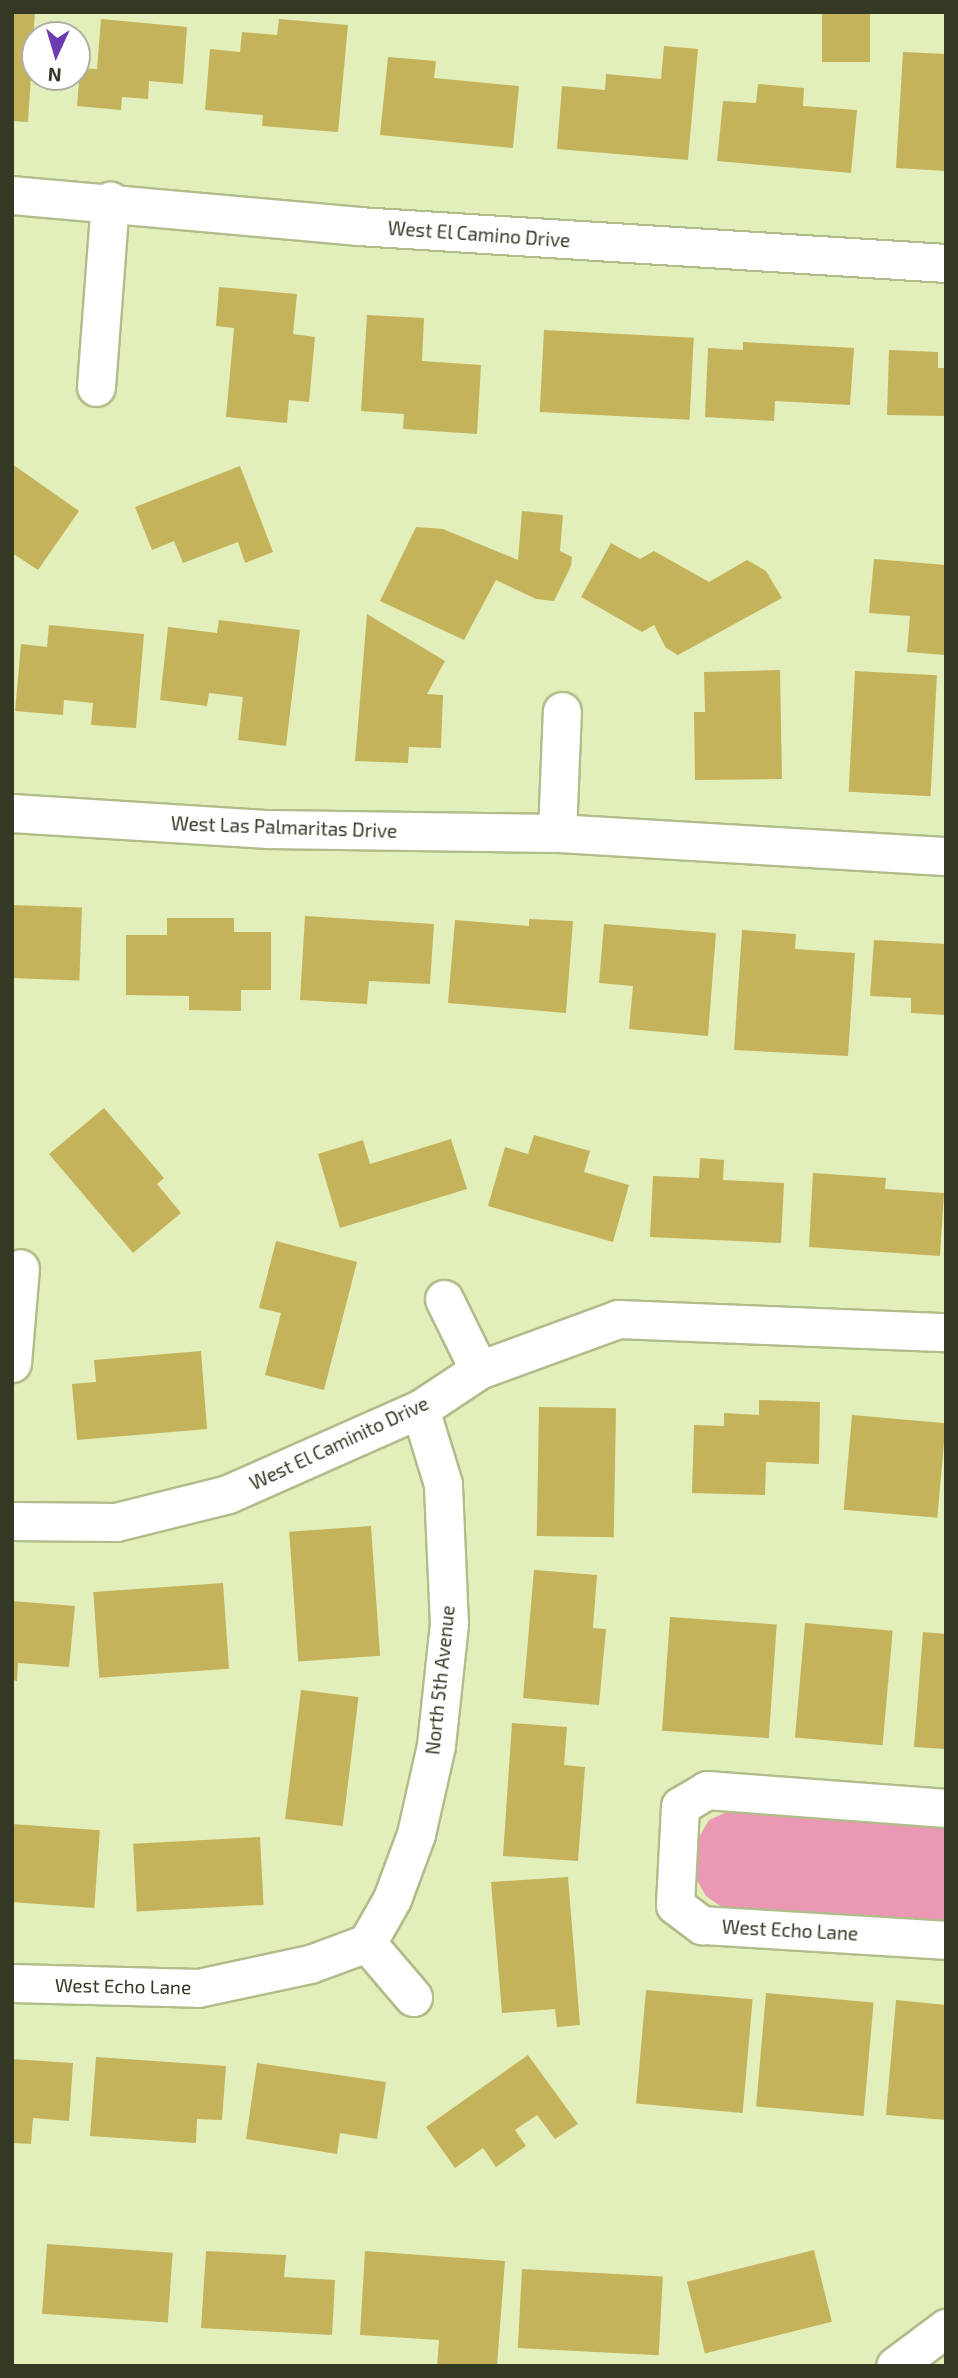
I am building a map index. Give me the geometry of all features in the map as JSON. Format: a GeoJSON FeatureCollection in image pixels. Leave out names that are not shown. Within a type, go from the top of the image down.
{"type":"FeatureCollection","features":[{"type":"Feature","properties":{"kind":"street","name":"West El Camino Drive"},"geometry":{"type":"LineString","coordinates":[[12,195],[110,201],[358,226],[946,263]]}},
{"type":"Feature","properties":{"kind":"street"},"geometry":{"type":"LineString","coordinates":[[96,387],[110,201]]}},
{"type":"Feature","properties":{"kind":"street"},"geometry":{"type":"LineString","coordinates":[[557,833],[562,711]]}},
{"type":"Feature","properties":{"kind":"street","name":"West Las Palmaritas Drive"},"geometry":{"type":"LineString","coordinates":[[12,813],[269,829],[557,833],[946,856]]}},
{"type":"Feature","properties":{"kind":"street"},"geometry":{"type":"LineString","coordinates":[[12,1363],[20,1268]]}},
{"type":"Feature","properties":{"kind":"street"},"geometry":{"type":"LineString","coordinates":[[444,1299],[479,1370]]}},
{"type":"Feature","properties":{"kind":"street","name":"West El Caminito Drive"},"geometry":{"type":"LineString","coordinates":[[12,1521],[116,1522],[228,1494],[420,1409],[479,1370],[618,1319],[946,1332]]}},
{"type":"Feature","properties":{"kind":"street","name":"North 5th Avenue"},"geometry":{"type":"LineString","coordinates":[[367,1943],[392,1899],[416,1833],[436,1745],[449,1624],[443,1484],[420,1409]]}},
{"type":"Feature","properties":{"kind":"street","name":"West Echo Lane"},"geometry":{"type":"LineString","coordinates":[[946,1808],[707,1790],[680,1806],[675,1905],[702,1925],[946,1940]]}},
{"type":"Feature","properties":{"kind":"street"},"geometry":{"type":"LineString","coordinates":[[367,1943],[413,1997]]}},
{"type":"Feature","properties":{"kind":"street","name":"West Echo Lane"},"geometry":{"type":"LineString","coordinates":[[12,1983],[198,1988],[310,1964],[367,1943]]}},
{"type":"Feature","properties":{"kind":"street"},"geometry":{"type":"LineString","coordinates":[[895,2366],[946,2328]]}},
{"type":"Feature","properties":{"kind":"shaded area"},"geometry":{"type":"Polygon","coordinates":[[[727,1812],[946,1828],[946,1922],[722,1907],[706,1896],[697,1880],[699,1837],[709,1820],[727,1812]]]}},
{"type":"Feature","properties":{"kind":"building"},"geometry":{"type":"Polygon","coordinates":[[[12,12],[35,12],[34,21],[21,21],[21,91],[30,91],[28,122],[12,121],[12,12]]]}},
{"type":"Feature","properties":{"kind":"building"},"geometry":{"type":"Polygon","coordinates":[[[822,12],[870,12],[870,62],[822,62],[822,12]]]}},
{"type":"Feature","properties":{"kind":"building"},"geometry":{"type":"Polygon","coordinates":[[[101,19],[187,27],[183,84],[149,81],[148,99],[122,97],[121,110],[77,106],[78,91],[91,91],[91,69],[97,69],[101,19]]]}},
{"type":"Feature","properties":{"kind":"building"},"geometry":{"type":"Polygon","coordinates":[[[279,19],[348,25],[338,132],[262,126],[263,115],[205,110],[210,49],[240,52],[242,32],[277,35],[279,19]]]}},
{"type":"Feature","properties":{"kind":"building"},"geometry":{"type":"Polygon","coordinates":[[[664,46],[698,49],[688,160],[557,149],[562,86],[605,90],[606,74],[661,79],[664,46]]]}},
{"type":"Feature","properties":{"kind":"building"},"geometry":{"type":"Polygon","coordinates":[[[903,52],[946,54],[946,171],[896,168],[903,52]]]}},
{"type":"Feature","properties":{"kind":"building"},"geometry":{"type":"Polygon","coordinates":[[[388,57],[436,61],[434,78],[519,86],[513,148],[380,135],[388,57]]]}},
{"type":"Feature","properties":{"kind":"building"},"geometry":{"type":"Polygon","coordinates":[[[758,84],[804,88],[803,106],[857,110],[851,173],[717,161],[723,101],[756,103],[758,84]]]}},
{"type":"Feature","properties":{"kind":"building"},"geometry":{"type":"Polygon","coordinates":[[[219,287],[297,294],[293,334],[315,337],[309,402],[289,400],[287,423],[226,417],[234,328],[216,326],[219,287]]]}},
{"type":"Feature","properties":{"kind":"building"},"geometry":{"type":"Polygon","coordinates":[[[367,315],[424,318],[422,361],[481,365],[477,434],[403,429],[404,414],[361,411],[367,315]]]}},
{"type":"Feature","properties":{"kind":"building"},"geometry":{"type":"Polygon","coordinates":[[[544,330],[694,338],[690,420],[540,412],[544,330]]]}},
{"type":"Feature","properties":{"kind":"building"},"geometry":{"type":"Polygon","coordinates":[[[743,342],[854,348],[850,405],[775,401],[774,421],[705,417],[708,348],[743,350],[743,342]]]}},
{"type":"Feature","properties":{"kind":"building"},"geometry":{"type":"Polygon","coordinates":[[[889,350],[938,352],[938,368],[946,368],[946,416],[887,415],[889,350]]]}},
{"type":"Feature","properties":{"kind":"building"},"geometry":{"type":"Polygon","coordinates":[[[12,464],[79,511],[38,570],[12,553],[12,464]]]}},
{"type":"Feature","properties":{"kind":"building"},"geometry":{"type":"Polygon","coordinates":[[[240,466],[273,552],[245,563],[238,542],[183,563],[174,541],[152,550],[135,507],[240,466]]]}},
{"type":"Feature","properties":{"kind":"building"},"geometry":{"type":"Polygon","coordinates":[[[522,511],[563,515],[560,551],[572,557],[571,566],[554,601],[536,599],[496,580],[464,640],[380,601],[416,527],[443,529],[518,560],[522,511]]]}},
{"type":"Feature","properties":{"kind":"building"},"geometry":{"type":"Polygon","coordinates":[[[611,543],[640,559],[654,551],[709,582],[747,560],[766,571],[782,598],[678,655],[666,648],[654,625],[642,632],[581,597],[611,543]]]}},
{"type":"Feature","properties":{"kind":"building"},"geometry":{"type":"Polygon","coordinates":[[[874,559],[946,565],[946,655],[907,652],[910,616],[869,613],[874,559]]]}},
{"type":"Feature","properties":{"kind":"building"},"geometry":{"type":"Polygon","coordinates":[[[367,614],[445,661],[427,694],[443,695],[441,748],[409,747],[408,763],[355,761],[367,614]]]}},
{"type":"Feature","properties":{"kind":"building"},"geometry":{"type":"Polygon","coordinates":[[[219,620],[300,630],[286,746],[238,740],[243,697],[209,693],[207,706],[160,700],[168,627],[217,633],[219,620]]]}},
{"type":"Feature","properties":{"kind":"building"},"geometry":{"type":"Polygon","coordinates":[[[49,625],[144,634],[136,728],[91,725],[93,703],[64,700],[63,715],[15,711],[21,644],[47,647],[49,625]]]}},
{"type":"Feature","properties":{"kind":"building"},"geometry":{"type":"Polygon","coordinates":[[[780,670],[782,779],[695,780],[694,712],[705,712],[704,672],[780,670]]]}},
{"type":"Feature","properties":{"kind":"building"},"geometry":{"type":"Polygon","coordinates":[[[855,671],[937,675],[931,796],[849,792],[855,671]]]}},
{"type":"Feature","properties":{"kind":"building"},"geometry":{"type":"Polygon","coordinates":[[[12,905],[82,907],[79,980],[12,978],[12,905]]]}},
{"type":"Feature","properties":{"kind":"building"},"geometry":{"type":"Polygon","coordinates":[[[305,916],[434,924],[430,984],[369,981],[367,1004],[300,1000],[305,916]]]}},
{"type":"Feature","properties":{"kind":"building"},"geometry":{"type":"Polygon","coordinates":[[[167,918],[234,918],[234,932],[271,932],[271,990],[241,990],[241,1011],[189,1010],[189,996],[126,995],[126,935],[167,935],[167,918]]]}},
{"type":"Feature","properties":{"kind":"building"},"geometry":{"type":"Polygon","coordinates":[[[529,919],[573,921],[566,1013],[448,1003],[455,920],[529,926],[529,919]]]}},
{"type":"Feature","properties":{"kind":"building"},"geometry":{"type":"Polygon","coordinates":[[[604,924],[716,933],[708,1036],[629,1029],[633,986],[599,983],[604,924]]]}},
{"type":"Feature","properties":{"kind":"building"},"geometry":{"type":"Polygon","coordinates":[[[742,930],[796,934],[795,949],[855,953],[848,1056],[734,1050],[742,930]]]}},
{"type":"Feature","properties":{"kind":"building"},"geometry":{"type":"Polygon","coordinates":[[[874,940],[946,944],[946,1015],[911,1013],[911,998],[870,996],[874,940]]]}},
{"type":"Feature","properties":{"kind":"building"},"geometry":{"type":"Polygon","coordinates":[[[104,1108],[164,1178],[157,1184],[181,1213],[133,1253],[49,1154],[104,1108]]]}},
{"type":"Feature","properties":{"kind":"building"},"geometry":{"type":"Polygon","coordinates":[[[534,1135],[590,1151],[584,1172],[629,1185],[613,1242],[488,1206],[505,1147],[528,1154],[534,1135]]]}},
{"type":"Feature","properties":{"kind":"building"},"geometry":{"type":"Polygon","coordinates":[[[451,1139],[467,1189],[340,1228],[318,1154],[363,1140],[370,1164],[451,1139]]]}},
{"type":"Feature","properties":{"kind":"building"},"geometry":{"type":"Polygon","coordinates":[[[700,1158],[724,1160],[723,1180],[784,1183],[781,1243],[650,1237],[653,1176],[699,1178],[700,1158]]]}},
{"type":"Feature","properties":{"kind":"building"},"geometry":{"type":"Polygon","coordinates":[[[813,1173],[886,1178],[885,1189],[944,1193],[940,1256],[809,1247],[813,1173]]]}},
{"type":"Feature","properties":{"kind":"building"},"geometry":{"type":"Polygon","coordinates":[[[276,1241],[357,1262],[324,1390],[265,1375],[281,1313],[259,1308],[276,1241]]]}},
{"type":"Feature","properties":{"kind":"building"},"geometry":{"type":"Polygon","coordinates":[[[201,1351],[207,1429],[77,1440],[72,1384],[96,1382],[94,1360],[201,1351]]]}},
{"type":"Feature","properties":{"kind":"building"},"geometry":{"type":"Polygon","coordinates":[[[759,1400],[820,1402],[819,1464],[766,1462],[765,1495],[692,1493],[694,1425],[724,1426],[724,1413],[759,1415],[759,1400]]]}},
{"type":"Feature","properties":{"kind":"building"},"geometry":{"type":"Polygon","coordinates":[[[539,1407],[616,1408],[614,1537],[537,1536],[539,1407]]]}},
{"type":"Feature","properties":{"kind":"building"},"geometry":{"type":"Polygon","coordinates":[[[852,1415],[946,1423],[937,1518],[844,1510],[852,1415]]]}},
{"type":"Feature","properties":{"kind":"building"},"geometry":{"type":"Polygon","coordinates":[[[371,1526],[380,1656],[298,1661],[289,1532],[371,1526]]]}},
{"type":"Feature","properties":{"kind":"building"},"geometry":{"type":"Polygon","coordinates":[[[534,1570],[597,1575],[593,1628],[606,1629],[599,1705],[523,1698],[534,1570]]]}},
{"type":"Feature","properties":{"kind":"building"},"geometry":{"type":"Polygon","coordinates":[[[223,1583],[229,1669],[99,1678],[93,1592],[223,1583]]]}},
{"type":"Feature","properties":{"kind":"building"},"geometry":{"type":"Polygon","coordinates":[[[12,1601],[75,1606],[69,1667],[18,1663],[17,1681],[12,1680],[12,1601]]]}},
{"type":"Feature","properties":{"kind":"building"},"geometry":{"type":"Polygon","coordinates":[[[670,1617],[777,1624],[769,1738],[662,1731],[670,1617]]]}},
{"type":"Feature","properties":{"kind":"building"},"geometry":{"type":"Polygon","coordinates":[[[805,1623],[893,1631],[883,1745],[795,1738],[805,1623]]]}},
{"type":"Feature","properties":{"kind":"building"},"geometry":{"type":"Polygon","coordinates":[[[923,1632],[946,1634],[946,1749],[914,1747],[923,1632]]]}},
{"type":"Feature","properties":{"kind":"building"},"geometry":{"type":"Polygon","coordinates":[[[301,1690],[359,1697],[343,1826],[285,1819],[301,1690]]]}},
{"type":"Feature","properties":{"kind":"building"},"geometry":{"type":"Polygon","coordinates":[[[512,1723],[567,1727],[564,1765],[585,1767],[578,1861],[503,1856],[512,1723]]]}},
{"type":"Feature","properties":{"kind":"building"},"geometry":{"type":"Polygon","coordinates":[[[12,1824],[100,1830],[94,1908],[12,1902],[12,1824]]]}},
{"type":"Feature","properties":{"kind":"building"},"geometry":{"type":"Polygon","coordinates":[[[260,1837],[264,1905],[137,1912],[133,1844],[260,1837]]]}},
{"type":"Feature","properties":{"kind":"building"},"geometry":{"type":"Polygon","coordinates":[[[568,1877],[580,2025],[557,2027],[555,2009],[502,2013],[491,1882],[568,1877]]]}},
{"type":"Feature","properties":{"kind":"building"},"geometry":{"type":"Polygon","coordinates":[[[646,1990],[753,1999],[743,2113],[636,2104],[646,1990]]]}},
{"type":"Feature","properties":{"kind":"building"},"geometry":{"type":"Polygon","coordinates":[[[766,1993],[874,2002],[864,2116],[756,2107],[766,1993]]]}},
{"type":"Feature","properties":{"kind":"building"},"geometry":{"type":"Polygon","coordinates":[[[896,2000],[946,2005],[946,2120],[886,2115],[896,2000]]]}},
{"type":"Feature","properties":{"kind":"building"},"geometry":{"type":"Polygon","coordinates":[[[528,2055],[578,2124],[555,2139],[537,2115],[515,2130],[526,2146],[496,2167],[483,2148],[455,2168],[426,2127],[528,2055]]]}},
{"type":"Feature","properties":{"kind":"building"},"geometry":{"type":"Polygon","coordinates":[[[96,2057],[226,2066],[222,2120],[197,2119],[196,2143],[90,2136],[96,2057]]]}},
{"type":"Feature","properties":{"kind":"building"},"geometry":{"type":"Polygon","coordinates":[[[12,2059],[73,2063],[69,2121],[33,2118],[31,2144],[12,2143],[12,2059]]]}},
{"type":"Feature","properties":{"kind":"building"},"geometry":{"type":"Polygon","coordinates":[[[257,2063],[386,2082],[377,2139],[340,2133],[337,2154],[246,2139],[257,2063]]]}},
{"type":"Feature","properties":{"kind":"building"},"geometry":{"type":"Polygon","coordinates":[[[47,2244],[173,2253],[168,2323],[42,2314],[47,2244]]]}},
{"type":"Feature","properties":{"kind":"building"},"geometry":{"type":"Polygon","coordinates":[[[814,2250],[832,2322],[705,2353],[687,2282],[814,2250]]]}},
{"type":"Feature","properties":{"kind":"building"},"geometry":{"type":"Polygon","coordinates":[[[206,2251],[286,2255],[284,2277],[335,2280],[332,2335],[201,2328],[206,2251]]]}},
{"type":"Feature","properties":{"kind":"building"},"geometry":{"type":"Polygon","coordinates":[[[365,2251],[505,2261],[497,2366],[437,2366],[439,2340],[360,2335],[365,2251]]]}},
{"type":"Feature","properties":{"kind":"building"},"geometry":{"type":"Polygon","coordinates":[[[522,2269],[663,2276],[659,2355],[518,2348],[522,2269]]]}}]}
